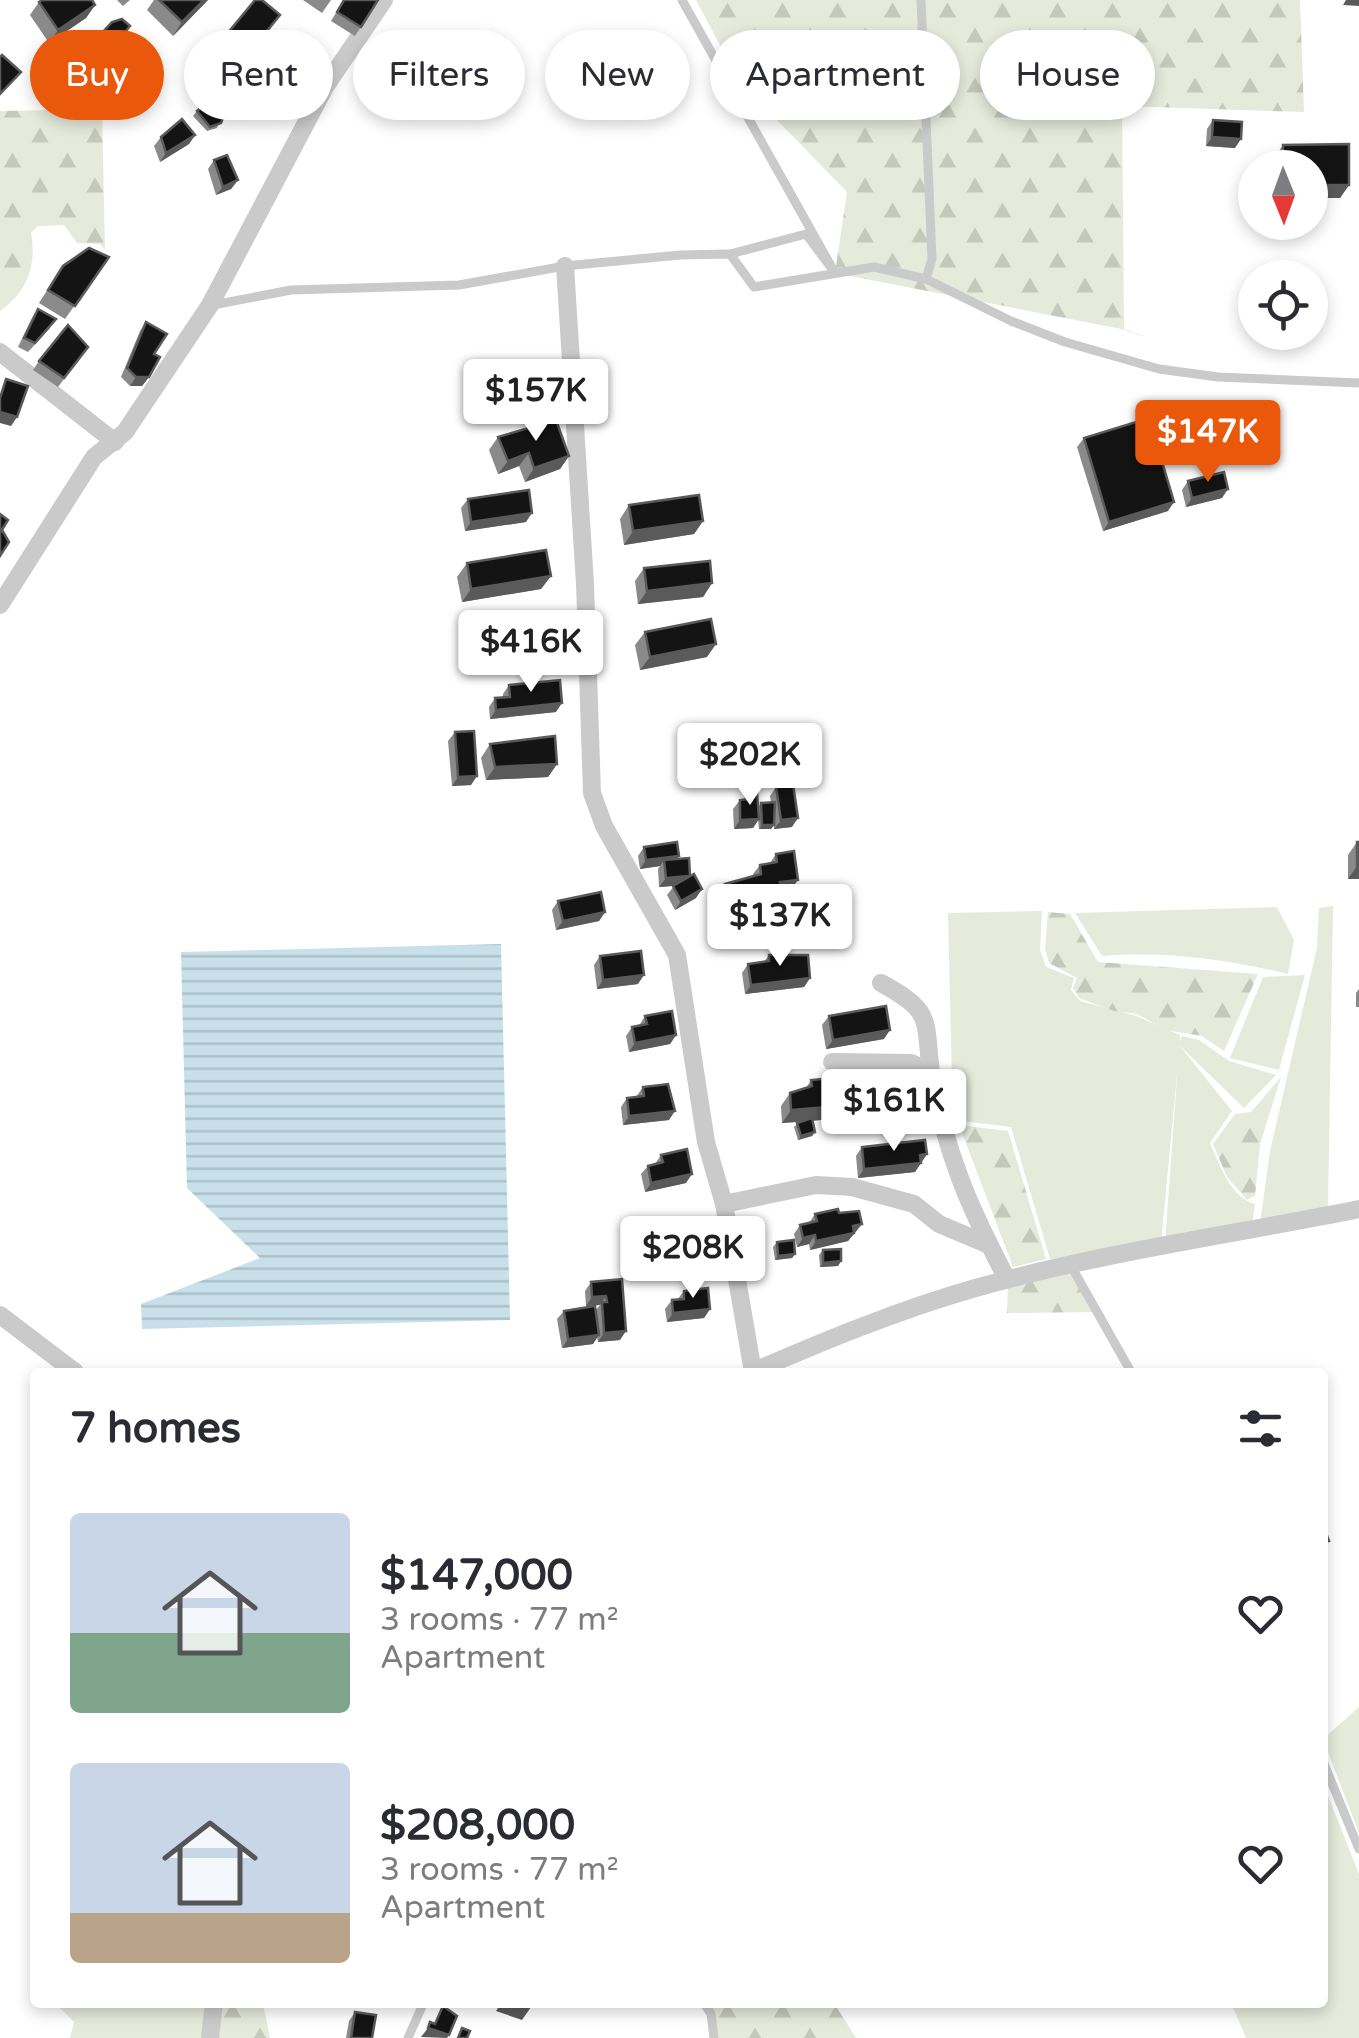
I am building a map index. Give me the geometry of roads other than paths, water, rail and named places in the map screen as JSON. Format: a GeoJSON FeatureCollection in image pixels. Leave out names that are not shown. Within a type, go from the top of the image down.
{"type":"FeatureCollection","features":[{"type":"Feature","properties":{"kind":"street"},"geometry":{"type":"LineString","coordinates":[[0,604],[94,457],[116,442],[210,305],[325,87],[384,0]]}},
{"type":"Feature","properties":{"kind":"street"},"geometry":{"type":"LineString","coordinates":[[565,266],[586,584],[592,793],[604,826],[677,955],[706,1142],[724,1204],[751,1368]]}},
{"type":"Feature","properties":{"kind":"street"},"geometry":{"type":"LineString","coordinates":[[0,352],[116,442]]}},
{"type":"Feature","properties":{"kind":"street"},"geometry":{"type":"LineString","coordinates":[[881,983],[918,1006],[928,1022],[931,1072],[942,1130],[953,1165],[1008,1280]]}},
{"type":"Feature","properties":{"kind":"street"},"geometry":{"type":"LineString","coordinates":[[832,1062],[911,1063],[931,1072]]}},
{"type":"Feature","properties":{"kind":"street"},"geometry":{"type":"LineString","coordinates":[[724,1204],[816,1185],[852,1187],[914,1204],[939,1224],[989,1245]]}},
{"type":"Feature","properties":{"kind":"street"},"geometry":{"type":"LineString","coordinates":[[762,1368],[872,1322],[1008,1280],[1070,1264],[1359,1209]]}},
{"type":"Feature","properties":{"kind":"street"},"geometry":{"type":"LineString","coordinates":[[0,1315],[70,1368]]}},
{"type":"Feature","properties":{"kind":"street"},"geometry":{"type":"LineString","coordinates":[[210,2038],[213,2008]]}},
{"type":"Feature","properties":{"kind":"lane"},"geometry":{"type":"LineString","coordinates":[[682,0],[835,273]]}},
{"type":"Feature","properties":{"kind":"lane"},"geometry":{"type":"LineString","coordinates":[[921,0],[932,259],[926,279]]}},
{"type":"Feature","properties":{"kind":"lane"},"geometry":{"type":"LineString","coordinates":[[210,305],[291,290],[459,284],[565,266],[730,254],[806,234],[835,273]]}},
{"type":"Feature","properties":{"kind":"lane"},"geometry":{"type":"LineString","coordinates":[[730,254],[754,287],[874,267],[926,279],[1065,342],[1159,369],[1218,377],[1359,382]]}},
{"type":"Feature","properties":{"kind":"lane"},"geometry":{"type":"LineString","coordinates":[[1070,1264],[1128,1368]]}},
{"type":"Feature","properties":{"kind":"lane"},"geometry":{"type":"LineString","coordinates":[[1328,1774],[1359,1849]]}},
{"type":"Feature","properties":{"kind":"lane"},"geometry":{"type":"LineString","coordinates":[[408,2038],[421,2008]]}},
{"type":"Feature","properties":{"kind":"lane"},"geometry":{"type":"LineString","coordinates":[[707,2008],[714,2038]]}},
{"type":"Feature","properties":{"kind":"water"},"geometry":{"type":"Polygon","coordinates":[[[501,944],[510,1320],[142,1329],[141,1304],[260,1258],[187,1188],[181,952],[501,944]]]}}]}
